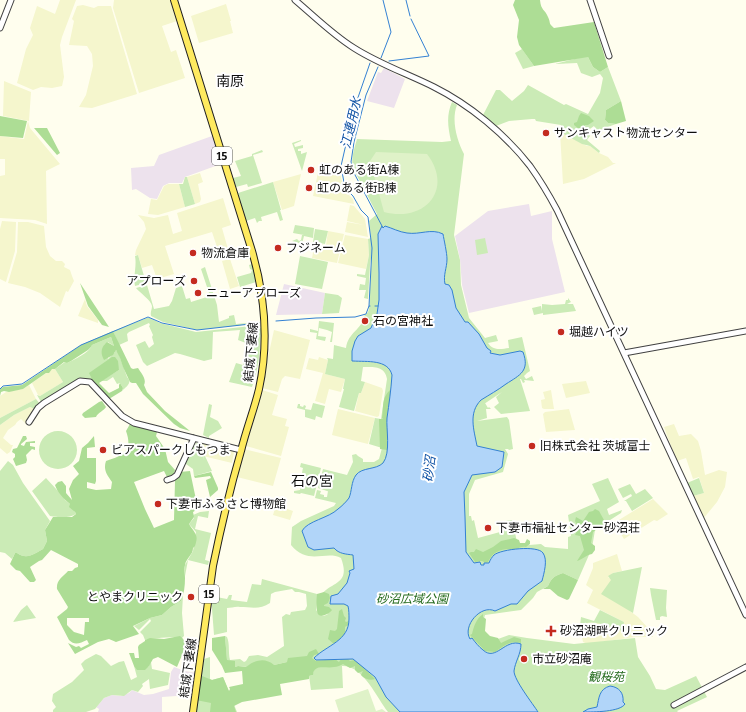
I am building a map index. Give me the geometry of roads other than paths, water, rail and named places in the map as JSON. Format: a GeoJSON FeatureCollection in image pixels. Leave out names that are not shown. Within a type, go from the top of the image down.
{"type":"FeatureCollection","features":[{"type":"Feature","properties":{"kind":"main road","name":"結城下妻線"},"geometry":{"type":"LineString","coordinates":[[174,0],[254,256],[264,303],[265,348],[261,376],[256,400],[221,523],[213,566],[193,712]]}},
{"type":"Feature","properties":{"kind":"street"},"geometry":{"type":"LineString","coordinates":[[0,28],[11,0]]}},
{"type":"Feature","properties":{"kind":"street"},"geometry":{"type":"LineString","coordinates":[[295,0],[353,48],[435,87],[463,104],[492,126],[514,148],[537,176],[555,207],[746,615]]}},
{"type":"Feature","properties":{"kind":"street"},"geometry":{"type":"LineString","coordinates":[[590,0],[609,56]]}},
{"type":"Feature","properties":{"kind":"street"},"geometry":{"type":"LineString","coordinates":[[624,353],[746,331]]}},
{"type":"Feature","properties":{"kind":"street"},"geometry":{"type":"LineString","coordinates":[[29,422],[38,408],[44,403],[80,381],[85,381],[90,382],[122,416],[130,421],[140,425],[241,450]]}},
{"type":"Feature","properties":{"kind":"street"},"geometry":{"type":"LineString","coordinates":[[167,480],[177,475],[194,438]]}},
{"type":"Feature","properties":{"kind":"street"},"geometry":{"type":"LineString","coordinates":[[674,705],[746,667]]}},
{"type":"Feature","properties":{"kind":"water","name":"砂沼"},"geometry":{"type":"Polygon","coordinates":[[[382,226],[383,228],[385,226],[407,233],[439,232],[443,234],[447,259],[444,278],[445,284],[449,285],[452,290],[456,308],[465,322],[468,322],[479,334],[487,348],[491,351],[490,353],[500,355],[520,351],[523,352],[525,358],[525,364],[522,372],[516,378],[481,400],[474,410],[473,422],[477,446],[504,452],[502,467],[495,472],[472,475],[464,492],[466,552],[474,563],[480,562],[481,565],[484,565],[484,563],[489,563],[493,556],[504,551],[534,549],[543,553],[545,559],[545,570],[542,581],[528,591],[517,604],[511,604],[495,611],[490,610],[479,613],[471,623],[468,634],[470,639],[472,638],[483,650],[488,653],[497,652],[510,644],[521,644],[514,671],[515,675],[520,686],[538,712],[400,712],[386,697],[375,677],[353,659],[316,660],[314,658],[341,638],[348,626],[348,606],[344,604],[330,604],[331,596],[338,594],[347,583],[350,573],[349,571],[354,569],[353,555],[340,553],[334,548],[314,550],[308,547],[302,531],[308,525],[329,515],[342,505],[349,498],[356,475],[359,472],[377,467],[383,463],[387,453],[387,418],[392,375],[390,370],[382,364],[376,362],[352,361],[352,351],[355,341],[358,336],[371,328],[377,314],[379,300],[378,234],[382,226]]]}},
{"type":"Feature","properties":{"kind":"water"},"geometry":{"type":"Polygon","coordinates":[[[610,686],[620,691],[623,696],[623,702],[625,704],[622,707],[600,712],[583,712],[597,707],[599,697],[602,692],[606,687],[610,686]]]}},
{"type":"Feature","properties":{"kind":"waterway","name":"江連用水"},"geometry":{"type":"LineString","coordinates":[[381,58],[391,32],[383,0]]}},
{"type":"Feature","properties":{"kind":"waterway"},"geometry":{"type":"LineString","coordinates":[[406,0],[410,16]]}},
{"type":"Feature","properties":{"kind":"waterway"},"geometry":{"type":"LineString","coordinates":[[389,61],[429,56],[411,19]]}},
{"type":"Feature","properties":{"kind":"waterway"},"geometry":{"type":"LineString","coordinates":[[369,306],[372,248],[368,217],[361,210],[353,196],[345,188],[341,166],[354,109],[370,63]]}},
{"type":"Feature","properties":{"kind":"waterway","name":"江連用水"},"geometry":{"type":"LineString","coordinates":[[378,67],[366,95],[354,142],[351,162],[354,173],[382,226]]}},
{"type":"Feature","properties":{"kind":"waterway"},"geometry":{"type":"LineString","coordinates":[[276,321],[355,317],[366,314],[370,306]]}},
{"type":"Feature","properties":{"kind":"waterway"},"geometry":{"type":"LineString","coordinates":[[0,389],[3,386],[22,384],[81,345],[148,317],[162,323],[197,330],[259,323]]}},
{"type":"Feature","properties":{"kind":"place","name":"サンキャスト物流センター"},"geometry":{"type":"Point","coordinates":[546,133]}},
{"type":"Feature","properties":{"kind":"place","name":"虹のある街A棟"},"geometry":{"type":"Point","coordinates":[311,170]}},
{"type":"Feature","properties":{"kind":"place","name":"虹のある街B棟"},"geometry":{"type":"Point","coordinates":[309,188]}},
{"type":"Feature","properties":{"kind":"place","name":"フジネーム"},"geometry":{"type":"Point","coordinates":[278,248]}},
{"type":"Feature","properties":{"kind":"place","name":"物流倉庫"},"geometry":{"type":"Point","coordinates":[193,253]}},
{"type":"Feature","properties":{"kind":"place","name":"アプローズ"},"geometry":{"type":"Point","coordinates":[194,281]}},
{"type":"Feature","properties":{"kind":"place","name":"ニューアプローズ"},"geometry":{"type":"Point","coordinates":[198,293]}},
{"type":"Feature","properties":{"kind":"place","name":"石の宮神社"},"geometry":{"type":"Point","coordinates":[365,321]}},
{"type":"Feature","properties":{"kind":"place","name":"堀越ハイツ"},"geometry":{"type":"Point","coordinates":[561,332]}},
{"type":"Feature","properties":{"kind":"place","name":"旧株式会社 茨城富士"},"geometry":{"type":"Point","coordinates":[532,446]}},
{"type":"Feature","properties":{"kind":"place","name":"ビアスパークしもつま"},"geometry":{"type":"Point","coordinates":[103,450]}},
{"type":"Feature","properties":{"kind":"place","name":"下妻市ふるさと博物館"},"geometry":{"type":"Point","coordinates":[158,504]}},
{"type":"Feature","properties":{"kind":"place","name":"下妻市福祉センター砂沼荘"},"geometry":{"type":"Point","coordinates":[488,528]}},
{"type":"Feature","properties":{"kind":"place","name":"とやまクリニック"},"geometry":{"type":"Point","coordinates":[191,597]}},
{"type":"Feature","properties":{"kind":"place","name":"砂沼湖畔クリニック"},"geometry":{"type":"Point","coordinates":[551,631]}},
{"type":"Feature","properties":{"kind":"place","name":"市立砂沼庵"},"geometry":{"type":"Point","coordinates":[524,659]}},
{"type":"Feature","properties":{"kind":"district","name":"南原"},"geometry":{"type":"Point","coordinates":[230,81]}},
{"type":"Feature","properties":{"kind":"district","name":"石の宮"},"geometry":{"type":"Point","coordinates":[312,481]}},
{"type":"Feature","properties":{"kind":"park label","name":"砂沼広域公園"},"geometry":{"type":"Point","coordinates":[412,599]}},
{"type":"Feature","properties":{"kind":"park label","name":"観桜苑"},"geometry":{"type":"Point","coordinates":[606,677]}}]}
